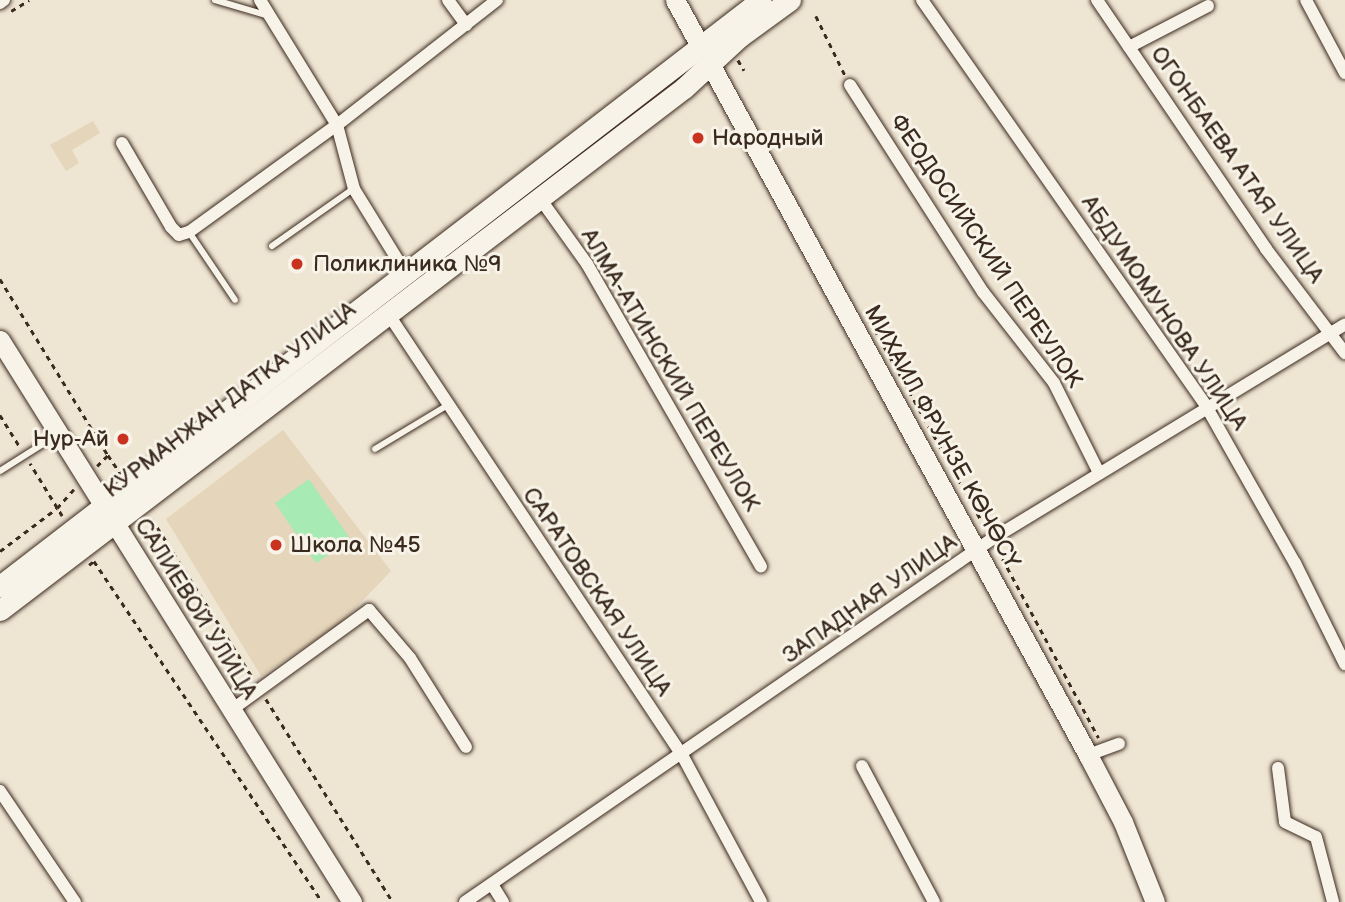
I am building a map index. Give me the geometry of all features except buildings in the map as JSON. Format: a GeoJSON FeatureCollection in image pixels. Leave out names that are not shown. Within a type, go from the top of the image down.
{"type":"FeatureCollection","features":[{"type":"Feature","properties":{"kind":"main road","name":"МИХАИЛ ФРУНЗЕ КӨЧӨСҮ"},"geometry":{"type":"LineString","coordinates":[[675,0],[1088,755],[1123,822],[1155,902]]}},
{"type":"Feature","properties":{"kind":"main road","name":"КУРМАНЖАН ДАТКА УЛИЦА"},"geometry":{"type":"LineString","coordinates":[[0,586],[109,514],[387,312],[539,197],[706,55],[761,0]]}},
{"type":"Feature","properties":{"kind":"main road","name":"КУРМАНЖАН ДАТКА УЛИЦА"},"geometry":{"type":"LineString","coordinates":[[0,610],[109,514],[407,275],[706,55],[790,0]]}},
{"type":"Feature","properties":{"kind":"main road","name":"САЛИЕВОЙ УЛИЦА"},"geometry":{"type":"LineString","coordinates":[[0,340],[352,902]]}},
{"type":"Feature","properties":{"kind":"street"},"geometry":{"type":"LineString","coordinates":[[260,0],[337,125],[354,188],[407,275]]}},
{"type":"Feature","properties":{"kind":"street"},"geometry":{"type":"LineString","coordinates":[[448,0],[466,25]]}},
{"type":"Feature","properties":{"kind":"street"},"geometry":{"type":"LineString","coordinates":[[122,143],[171,227],[179,235],[189,232],[337,125],[497,0]]}},
{"type":"Feature","properties":{"kind":"street","name":"АБДУМОМУНОВА УЛИЦА"},"geometry":{"type":"LineString","coordinates":[[922,0],[1206,406],[1295,563],[1345,664]]}},
{"type":"Feature","properties":{"kind":"street","name":"ОГОНБАЕВА АТАЯ УЛИЦА"},"geometry":{"type":"LineString","coordinates":[[1097,0],[1266,249],[1345,353]]}},
{"type":"Feature","properties":{"kind":"street"},"geometry":{"type":"LineString","coordinates":[[1306,0],[1345,73]]}},
{"type":"Feature","properties":{"kind":"street"},"geometry":{"type":"LineString","coordinates":[[1129,47],[1208,6]]}},
{"type":"Feature","properties":{"kind":"street","name":"ФЕОДОСИЙСКИЙ ПЕРЕУЛОК"},"geometry":{"type":"LineString","coordinates":[[850,85],[983,292],[1054,383],[1099,473]]}},
{"type":"Feature","properties":{"kind":"street","name":"АЛМА-АТИНСКИЙ ПЕРЕУЛОК"},"geometry":{"type":"LineString","coordinates":[[539,197],[587,264],[761,566]]}},
{"type":"Feature","properties":{"kind":"street","name":"САРАТОВСКАЯ УЛИЦА"},"geometry":{"type":"LineString","coordinates":[[387,312],[682,755],[761,902]]}},
{"type":"Feature","properties":{"kind":"street","name":"ЗАПАДНАЯ УЛИЦА"},"geometry":{"type":"LineString","coordinates":[[465,902],[976,551],[1206,406],[1345,324]]}},
{"type":"Feature","properties":{"kind":"street"},"geometry":{"type":"LineString","coordinates":[[230,710],[258,686],[369,610],[410,658],[466,747]]}},
{"type":"Feature","properties":{"kind":"street"},"geometry":{"type":"LineString","coordinates":[[1088,755],[1119,744]]}},
{"type":"Feature","properties":{"kind":"street"},"geometry":{"type":"LineString","coordinates":[[862,766],[934,902]]}},
{"type":"Feature","properties":{"kind":"street"},"geometry":{"type":"LineString","coordinates":[[1278,768],[1285,822],[1316,837],[1333,902]]}},
{"type":"Feature","properties":{"kind":"street"},"geometry":{"type":"LineString","coordinates":[[0,791],[75,902]]}},
{"type":"Feature","properties":{"kind":"street"},"geometry":{"type":"LineString","coordinates":[[492,886],[503,902]]}},
{"type":"Feature","properties":{"kind":"lane"},"geometry":{"type":"LineString","coordinates":[[215,0],[271,17]]}},
{"type":"Feature","properties":{"kind":"lane"},"geometry":{"type":"LineString","coordinates":[[272,246],[354,188]]}},
{"type":"Feature","properties":{"kind":"lane"},"geometry":{"type":"LineString","coordinates":[[189,232],[234,300]]}},
{"type":"Feature","properties":{"kind":"lane"},"geometry":{"type":"LineString","coordinates":[[375,449],[448,405]]}},
{"type":"Feature","properties":{"kind":"lane"},"geometry":{"type":"LineString","coordinates":[[0,471],[59,434]]}},
{"type":"Feature","properties":{"kind":"path"},"geometry":{"type":"LineString","coordinates":[[5,5],[29,0]]}},
{"type":"Feature","properties":{"kind":"path"},"geometry":{"type":"LineString","coordinates":[[816,16],[850,85]]}},
{"type":"Feature","properties":{"kind":"path"},"geometry":{"type":"LineString","coordinates":[[736,57],[744,70]]}},
{"type":"Feature","properties":{"kind":"path"},"geometry":{"type":"LineString","coordinates":[[0,279],[123,477]]}},
{"type":"Feature","properties":{"kind":"path"},"geometry":{"type":"LineString","coordinates":[[97,466],[108,455]]}},
{"type":"Feature","properties":{"kind":"path"},"geometry":{"type":"LineString","coordinates":[[0,551],[57,508],[75,489]]}},
{"type":"Feature","properties":{"kind":"path"},"geometry":{"type":"LineString","coordinates":[[57,508],[66,522]]}},
{"type":"Feature","properties":{"kind":"path"},"geometry":{"type":"LineString","coordinates":[[152,519],[393,902]]}},
{"type":"Feature","properties":{"kind":"path"},"geometry":{"type":"LineString","coordinates":[[94,561],[322,902]]}},
{"type":"Feature","properties":{"kind":"shaded area"},"geometry":{"type":"Polygon","coordinates":[[[93,121],[100,133],[72,150],[79,163],[66,171],[50,145],[93,121]]]}},
{"type":"Feature","properties":{"kind":"shaded area","name":"Школа №45"},"geometry":{"type":"Polygon","coordinates":[[[283,430],[391,571],[341,623],[261,676],[166,519],[283,430]]]}},
{"type":"Feature","properties":{"kind":"green space"},"geometry":{"type":"Polygon","coordinates":[[[309,479],[351,540],[316,563],[275,503],[309,479]]]}},
{"type":"Feature","properties":{"kind":"place","name":"Народный"},"geometry":{"type":"Point","coordinates":[698,138]}},
{"type":"Feature","properties":{"kind":"place","name":"Поликлиника №9"},"geometry":{"type":"Point","coordinates":[297,264]}},
{"type":"Feature","properties":{"kind":"place","name":"Нур-Ай"},"geometry":{"type":"Point","coordinates":[123,439]}},
{"type":"Feature","properties":{"kind":"place","name":"Школа №45"},"geometry":{"type":"Point","coordinates":[276,545]}}]}
